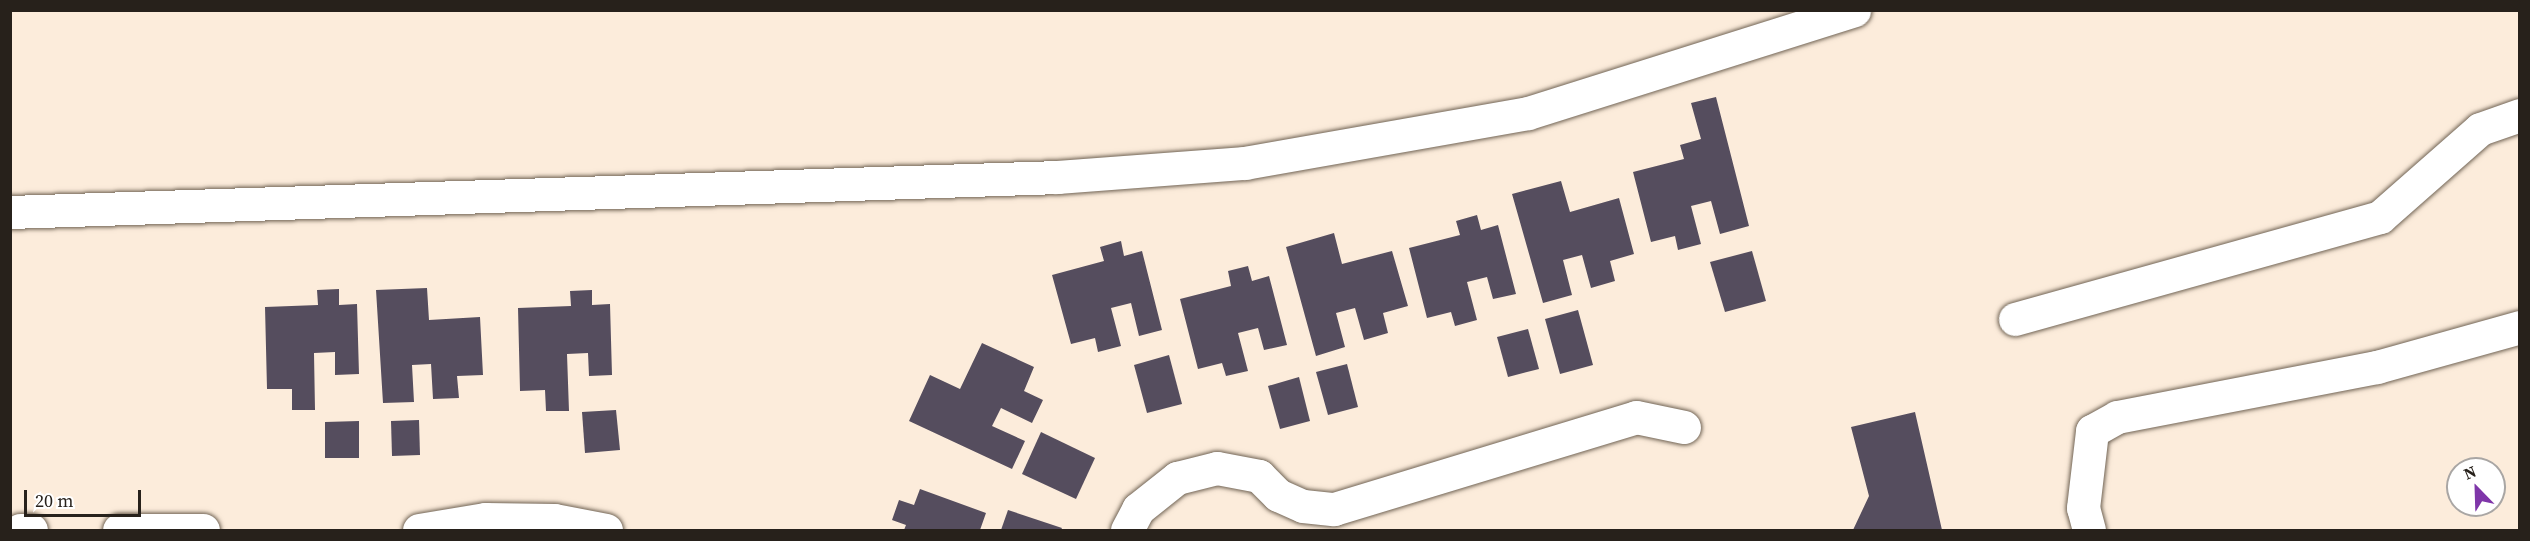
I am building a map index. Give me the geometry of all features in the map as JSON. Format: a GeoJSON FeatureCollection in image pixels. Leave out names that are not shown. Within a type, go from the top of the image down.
{"type":"FeatureCollection","features":[{"type":"Feature","properties":{"kind":"street"},"geometry":{"type":"LineString","coordinates":[[10,212],[1057,177],[1245,163],[1528,113],[1854,10]]}},
{"type":"Feature","properties":{"kind":"street"},"geometry":{"type":"LineString","coordinates":[[2015,319],[2380,217],[2480,129],[2520,115]]}},
{"type":"Feature","properties":{"kind":"street"},"geometry":{"type":"LineString","coordinates":[[2089,531],[2083,508],[2092,431],[2117,417],[2377,367],[2520,327]]}},
{"type":"Feature","properties":{"kind":"street"},"geometry":{"type":"LineString","coordinates":[[1127,531],[1138,509],[1177,478],[1217,468],[1259,476],[1278,495],[1303,506],[1334,509],[1636,417],[1684,427]]}},
{"type":"Feature","properties":{"kind":"street"},"geometry":{"type":"LineString","coordinates":[[419,531],[485,519],[554,520],[606,531]]}},
{"type":"Feature","properties":{"kind":"street"},"geometry":{"type":"LineString","coordinates":[[20,531],[32,531]]}},
{"type":"Feature","properties":{"kind":"street"},"geometry":{"type":"LineString","coordinates":[[119,531],[203,531]]}},
{"type":"Feature","properties":{"kind":"building"},"geometry":{"type":"Polygon","coordinates":[[[1716,97],[1749,226],[1720,234],[1711,201],[1691,206],[1701,244],[1678,250],[1675,236],[1651,242],[1633,172],[1684,159],[1680,145],[1701,139],[1691,103],[1716,97]]]}},
{"type":"Feature","properties":{"kind":"building"},"geometry":{"type":"Polygon","coordinates":[[[1561,181],[1570,212],[1619,198],[1634,254],[1610,261],[1615,281],[1591,288],[1582,255],[1563,260],[1572,295],[1543,303],[1512,194],[1561,181]]]}},
{"type":"Feature","properties":{"kind":"building"},"geometry":{"type":"Polygon","coordinates":[[[1477,215],[1481,230],[1498,225],[1516,294],[1493,299],[1487,277],[1467,282],[1477,320],[1455,326],[1451,312],[1427,318],[1409,248],[1460,235],[1456,221],[1477,215]]]}},
{"type":"Feature","properties":{"kind":"building"},"geometry":{"type":"Polygon","coordinates":[[[1334,233],[1342,264],[1392,251],[1408,306],[1383,313],[1388,333],[1364,340],[1355,308],[1336,313],[1345,347],[1316,356],[1286,247],[1334,233]]]}},
{"type":"Feature","properties":{"kind":"building"},"geometry":{"type":"Polygon","coordinates":[[[1121,241],[1124,256],[1142,251],[1162,330],[1139,336],[1131,303],[1111,308],[1121,346],[1098,352],[1095,338],[1071,344],[1052,275],[1104,261],[1100,247],[1121,241]]]}},
{"type":"Feature","properties":{"kind":"building"},"geometry":{"type":"Polygon","coordinates":[[[1752,251],[1766,301],[1725,312],[1710,262],[1752,251]]]}},
{"type":"Feature","properties":{"kind":"building"},"geometry":{"type":"Polygon","coordinates":[[[1248,266],[1252,281],[1269,276],[1287,345],[1264,350],[1258,328],[1238,333],[1248,371],[1226,376],[1222,363],[1198,369],[1180,299],[1231,286],[1228,271],[1248,266]]]}},
{"type":"Feature","properties":{"kind":"building"},"geometry":{"type":"Polygon","coordinates":[[[427,288],[429,320],[480,317],[483,375],[457,376],[459,398],[433,399],[431,364],[412,365],[414,402],[383,403],[376,290],[427,288]]]}},
{"type":"Feature","properties":{"kind":"building"},"geometry":{"type":"Polygon","coordinates":[[[339,289],[339,305],[357,304],[359,374],[335,375],[335,352],[314,353],[315,410],[292,410],[292,389],[267,389],[265,307],[318,305],[317,290],[339,289]]]}},
{"type":"Feature","properties":{"kind":"building"},"geometry":{"type":"Polygon","coordinates":[[[592,290],[592,305],[610,304],[612,375],[589,376],[588,353],[567,354],[569,411],[546,411],[545,390],[520,391],[518,308],[571,306],[570,291],[592,290]]]}},
{"type":"Feature","properties":{"kind":"building"},"geometry":{"type":"Polygon","coordinates":[[[1578,310],[1593,365],[1560,374],[1545,319],[1578,310]]]}},
{"type":"Feature","properties":{"kind":"building"},"geometry":{"type":"Polygon","coordinates":[[[1528,329],[1539,369],[1508,377],[1497,337],[1528,329]]]}},
{"type":"Feature","properties":{"kind":"building"},"geometry":{"type":"Polygon","coordinates":[[[982,343],[1034,367],[1024,391],[1043,400],[1032,423],[1001,408],[992,426],[1025,441],[1012,469],[909,421],[930,375],[960,389],[982,343]]]}},
{"type":"Feature","properties":{"kind":"building"},"geometry":{"type":"Polygon","coordinates":[[[1169,355],[1182,404],[1147,413],[1134,365],[1169,355]]]}},
{"type":"Feature","properties":{"kind":"building"},"geometry":{"type":"Polygon","coordinates":[[[1347,364],[1358,407],[1328,415],[1316,372],[1347,364]]]}},
{"type":"Feature","properties":{"kind":"building"},"geometry":{"type":"Polygon","coordinates":[[[1299,377],[1310,421],[1280,429],[1268,386],[1299,377]]]}},
{"type":"Feature","properties":{"kind":"building"},"geometry":{"type":"Polygon","coordinates":[[[616,410],[620,450],[585,453],[582,412],[616,410]]]}},
{"type":"Feature","properties":{"kind":"building"},"geometry":{"type":"Polygon","coordinates":[[[1915,412],[1942,530],[1853,530],[1869,496],[1851,427],[1915,412]]]}},
{"type":"Feature","properties":{"kind":"building"},"geometry":{"type":"Polygon","coordinates":[[[419,420],[420,455],[392,456],[391,421],[419,420]]]}},
{"type":"Feature","properties":{"kind":"building"},"geometry":{"type":"Polygon","coordinates":[[[359,421],[359,458],[325,458],[325,422],[359,421]]]}},
{"type":"Feature","properties":{"kind":"building"},"geometry":{"type":"Polygon","coordinates":[[[1041,432],[1095,458],[1076,499],[1022,474],[1041,432]]]}},
{"type":"Feature","properties":{"kind":"building"},"geometry":{"type":"Polygon","coordinates":[[[920,489],[986,513],[980,530],[904,530],[906,525],[892,520],[899,500],[914,505],[920,489]]]}},
{"type":"Feature","properties":{"kind":"building"},"geometry":{"type":"Polygon","coordinates":[[[1008,510],[1062,528],[1061,530],[1001,530],[1008,510]]]}}]}
